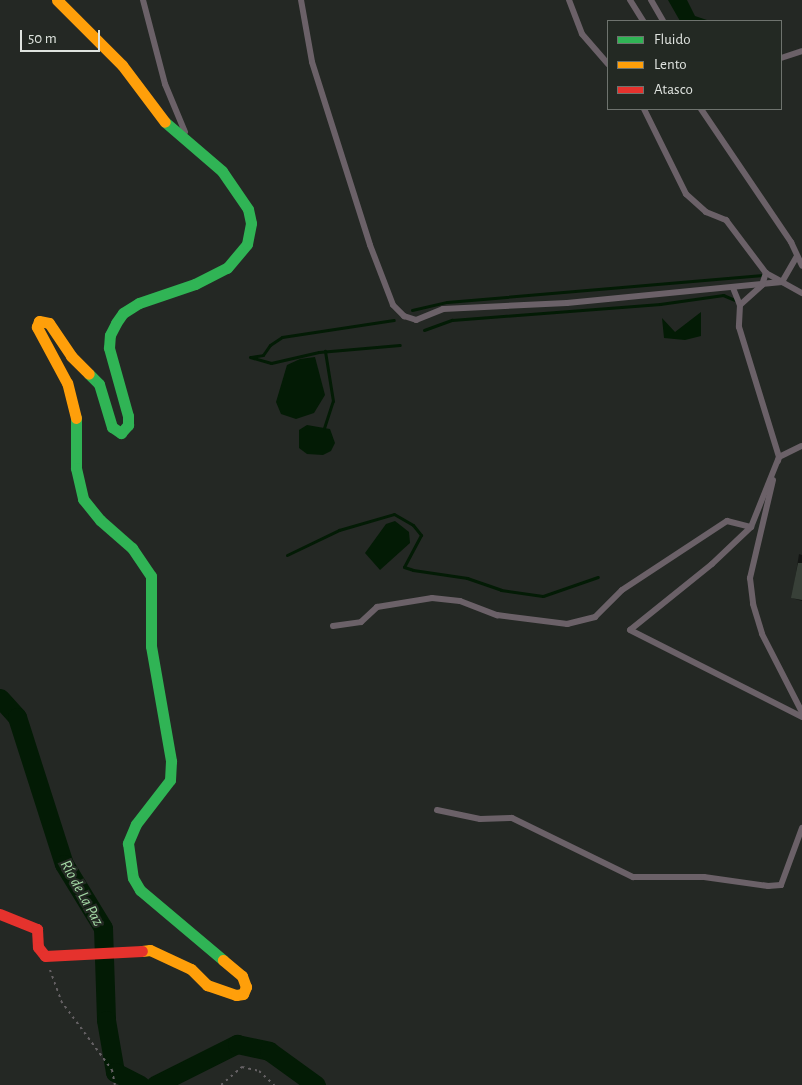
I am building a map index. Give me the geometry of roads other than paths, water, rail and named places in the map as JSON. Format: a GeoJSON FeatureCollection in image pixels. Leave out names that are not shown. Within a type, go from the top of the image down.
{"type":"FeatureCollection","features":[{"type":"Feature","properties":{"kind":"street"},"geometry":{"type":"LineString","coordinates":[[0,914],[37,929],[38,947],[45,956],[72,957],[131,949],[150,950],[191,970],[207,985],[236,995],[245,991],[246,982],[242,976],[140,890],[133,878],[128,843],[136,824],[170,780],[171,761],[151,646],[151,576],[132,548],[83,499],[76,468],[76,410],[66,383],[37,327],[39,322],[49,323],[71,356],[98,384],[112,427],[121,433],[128,425],[126,404],[109,348],[110,335],[116,323],[123,313],[139,303],[196,284],[227,268],[247,244],[251,223],[248,209],[222,171],[192,147],[150,104],[122,65],[58,0]]}},
{"type":"Feature","properties":{"kind":"lane"},"geometry":{"type":"LineString","coordinates":[[143,0],[166,84],[192,147]]}},
{"type":"Feature","properties":{"kind":"lane"},"geometry":{"type":"LineString","coordinates":[[301,0],[312,62],[370,244],[393,306],[404,316],[416,320],[443,309],[733,288],[782,282]]}},
{"type":"Feature","properties":{"kind":"lane"},"geometry":{"type":"LineString","coordinates":[[569,0],[582,34],[607,63]]}},
{"type":"Feature","properties":{"kind":"lane"},"geometry":{"type":"LineString","coordinates":[[630,0],[642,20]]}},
{"type":"Feature","properties":{"kind":"lane"},"geometry":{"type":"LineString","coordinates":[[651,0],[662,20]]}},
{"type":"Feature","properties":{"kind":"lane"},"geometry":{"type":"LineString","coordinates":[[782,58],[802,51]]}},
{"type":"Feature","properties":{"kind":"lane"},"geometry":{"type":"LineString","coordinates":[[644,110],[686,194],[706,212],[726,220],[766,273],[802,293]]}},
{"type":"Feature","properties":{"kind":"lane"},"geometry":{"type":"LineString","coordinates":[[702,110],[791,242],[802,266]]}},
{"type":"Feature","properties":{"kind":"lane"},"geometry":{"type":"LineString","coordinates":[[782,282],[797,256]]}},
{"type":"Feature","properties":{"kind":"lane"},"geometry":{"type":"LineString","coordinates":[[740,305],[762,285],[766,273]]}},
{"type":"Feature","properties":{"kind":"lane"},"geometry":{"type":"LineString","coordinates":[[733,288],[740,305],[739,328],[779,457],[750,578],[753,604],[762,634],[802,712]]}},
{"type":"Feature","properties":{"kind":"lane"},"geometry":{"type":"LineString","coordinates":[[802,446],[779,457],[751,527],[712,564],[630,630],[802,717]]}},
{"type":"Feature","properties":{"kind":"lane"},"geometry":{"type":"LineString","coordinates":[[333,626],[361,622],[378,606],[432,598],[460,601],[497,615],[567,624],[595,617],[622,590],[727,521],[751,527]]}},
{"type":"Feature","properties":{"kind":"lane"},"geometry":{"type":"LineString","coordinates":[[437,810],[480,819],[512,818],[633,877],[704,877],[768,886],[781,885],[802,828]]}},
{"type":"Feature","properties":{"kind":"waterway"},"geometry":{"type":"LineString","coordinates":[[412,310],[447,302],[763,275]]}},
{"type":"Feature","properties":{"kind":"waterway"},"geometry":{"type":"LineString","coordinates":[[424,330],[452,320],[660,304],[723,295],[737,301]]}},
{"type":"Feature","properties":{"kind":"waterway"},"geometry":{"type":"LineString","coordinates":[[251,357],[263,355],[270,345],[282,337],[394,320]]}},
{"type":"Feature","properties":{"kind":"waterway"},"geometry":{"type":"LineString","coordinates":[[250,357],[271,363],[319,352],[400,345]]}},
{"type":"Feature","properties":{"kind":"waterway"},"geometry":{"type":"LineString","coordinates":[[324,428],[333,401],[325,351]]}},
{"type":"Feature","properties":{"kind":"waterway"},"geometry":{"type":"LineString","coordinates":[[287,555],[339,530],[394,514],[413,525],[421,535],[404,567],[413,570],[467,578],[501,590],[543,596],[598,577]]}},
{"type":"Feature","properties":{"kind":"waterway","name":"Río de La Paz"},"geometry":{"type":"LineString","coordinates":[[0,698],[17,717],[64,864],[103,928],[106,1020],[115,1072],[140,1085]]}},
{"type":"Feature","properties":{"kind":"waterway","name":"Río de La Paz"},"geometry":{"type":"LineString","coordinates":[[155,1085],[237,1044],[269,1051],[316,1085]]}}]}
